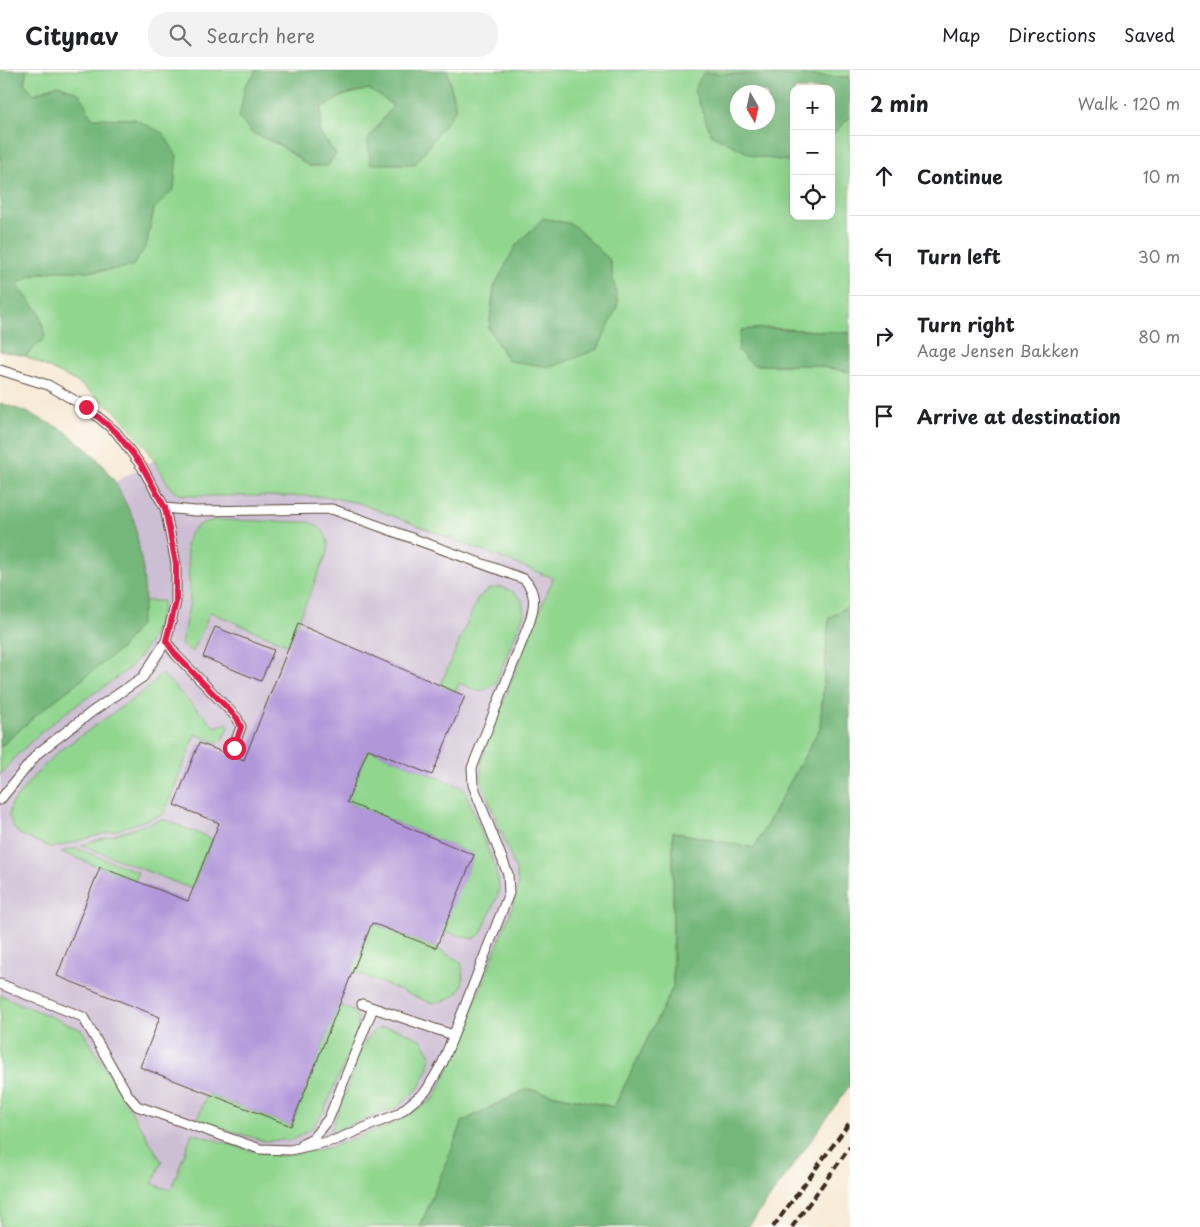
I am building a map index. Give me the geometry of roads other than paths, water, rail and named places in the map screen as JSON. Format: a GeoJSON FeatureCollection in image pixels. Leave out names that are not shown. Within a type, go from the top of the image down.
{"type":"FeatureCollection","features":[{"type":"Feature","properties":{"kind":"lane"},"geometry":{"type":"LineString","coordinates":[[0,370],[48,384],[86,407],[116,432],[142,466],[165,508],[176,564],[176,602],[166,641],[143,678],[93,711],[38,753],[0,800]]}},
{"type":"Feature","properties":{"kind":"lane"},"geometry":{"type":"LineString","coordinates":[[0,984],[83,1017],[128,1095],[137,1106],[260,1149],[290,1150],[335,1140],[398,1114],[426,1092],[443,1062],[508,893],[508,874],[473,786],[472,768],[530,621],[534,608],[532,587],[524,579],[332,509],[196,511],[165,508]]}},
{"type":"Feature","properties":{"kind":"lane"},"geometry":{"type":"LineString","coordinates":[[166,641],[176,655],[237,718],[241,727],[234,748]]}},
{"type":"Feature","properties":{"kind":"lane"},"geometry":{"type":"LineString","coordinates":[[362,1004],[453,1035]]}},
{"type":"Feature","properties":{"kind":"lane"},"geometry":{"type":"LineString","coordinates":[[290,1150],[313,1138],[329,1118],[373,1008]]}},
{"type":"Feature","properties":{"kind":"railway"},"geometry":{"type":"LineString","coordinates":[[773,1227],[850,1122]]}},
{"type":"Feature","properties":{"kind":"railway"},"geometry":{"type":"LineString","coordinates":[[792,1227],[850,1147]]}}]}
